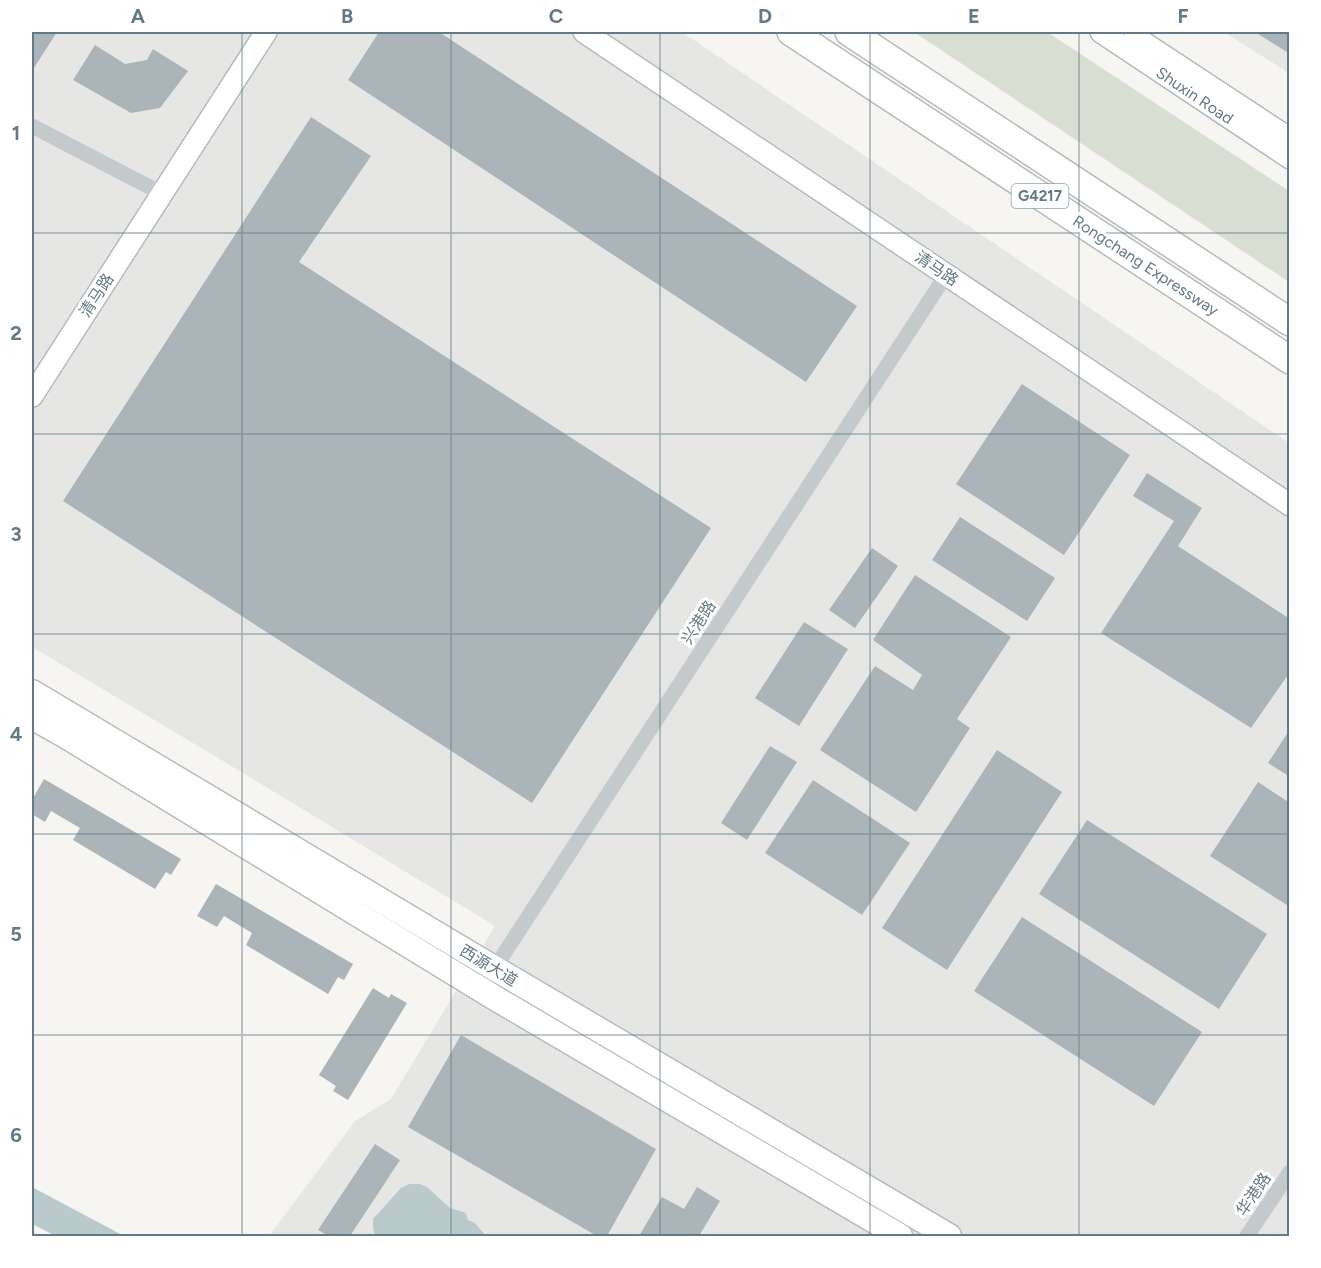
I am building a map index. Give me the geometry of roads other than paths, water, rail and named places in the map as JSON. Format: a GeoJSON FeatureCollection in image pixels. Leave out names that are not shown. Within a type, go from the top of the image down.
{"type":"FeatureCollection","features":[{"type":"Feature","properties":{"kind":"highway","name":"Rongchang Expressway"},"geometry":{"type":"LineString","coordinates":[[792,32],[1290,360]]}},
{"type":"Feature","properties":{"kind":"highway","name":"Rongchang Expressway"},"geometry":{"type":"LineString","coordinates":[[849,32],[1290,322]]}},
{"type":"Feature","properties":{"kind":"main road","name":"西源大道"},"geometry":{"type":"LineString","coordinates":[[32,692],[949,1236]]}},
{"type":"Feature","properties":{"kind":"main road","name":"西源大道"},"geometry":{"type":"LineString","coordinates":[[32,717],[481,989],[900,1236]]}},
{"type":"Feature","properties":{"kind":"street","name":"清马路"},"geometry":{"type":"LineString","coordinates":[[32,396],[266,32]]}},
{"type":"Feature","properties":{"kind":"street","name":"清马路"},"geometry":{"type":"LineString","coordinates":[[584,32],[1290,505]]}},
{"type":"Feature","properties":{"kind":"street","name":"Shuxin Road"},"geometry":{"type":"LineString","coordinates":[[1101,32],[1290,158]]}},
{"type":"Feature","properties":{"kind":"street","name":"Shuxin Road"},"geometry":{"type":"LineString","coordinates":[[1127,32],[1290,139]]}},
{"type":"Feature","properties":{"kind":"street"},"geometry":{"type":"LineString","coordinates":[[32,126],[161,194]]}},
{"type":"Feature","properties":{"kind":"street","name":"兴港路"},"geometry":{"type":"LineString","coordinates":[[481,989],[946,275]]}},
{"type":"Feature","properties":{"kind":"street","name":"华港路"},"geometry":{"type":"LineString","coordinates":[[1246,1236],[1290,1172]]}}]}
